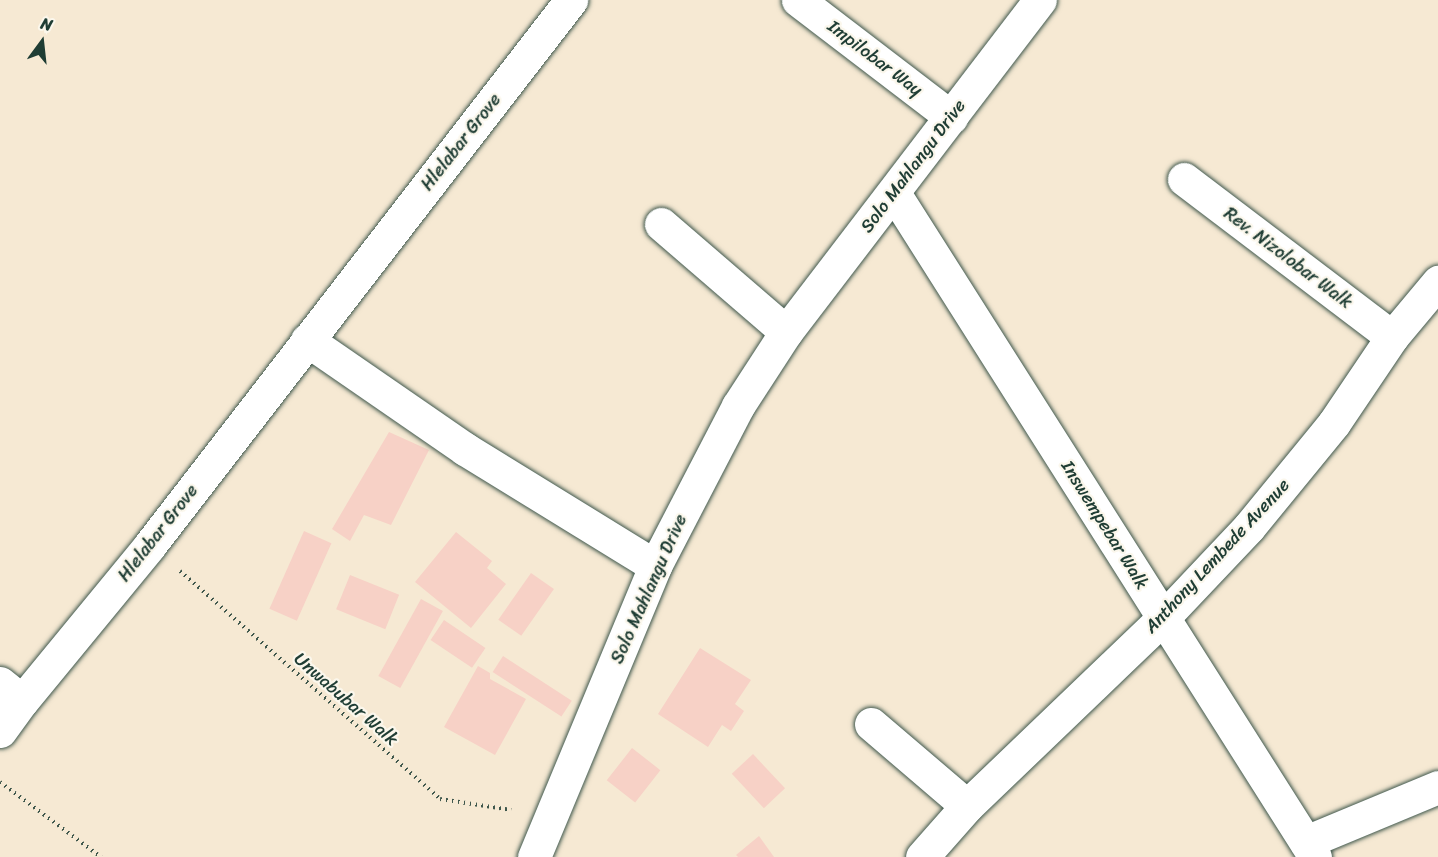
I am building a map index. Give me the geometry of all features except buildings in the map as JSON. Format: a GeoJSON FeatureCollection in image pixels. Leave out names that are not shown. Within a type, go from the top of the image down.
{"type":"FeatureCollection","features":[{"type":"Feature","properties":{"kind":"street","name":"Hlelabar Grove"},"geometry":{"type":"LineString","coordinates":[[0,731],[11,692],[150,545],[571,0]]}},
{"type":"Feature","properties":{"kind":"street","name":"Impilobar Way"},"geometry":{"type":"LineString","coordinates":[[798,0],[951,117]]}},
{"type":"Feature","properties":{"kind":"street","name":"Solo Mahlangu Drive"},"geometry":{"type":"LineString","coordinates":[[534,857],[655,566],[738,406],[786,332],[1040,0]]}},
{"type":"Feature","properties":{"kind":"street","name":"Rev. Nizolobar Walk"},"geometry":{"type":"LineString","coordinates":[[1184,179],[1392,337]]}},
{"type":"Feature","properties":{"kind":"street","name":"Inswempebar Walk"},"geometry":{"type":"LineString","coordinates":[[894,193],[1310,850]]}},
{"type":"Feature","properties":{"kind":"street"},"geometry":{"type":"LineString","coordinates":[[661,224],[786,332]]}},
{"type":"Feature","properties":{"kind":"street","name":"Anthony Lembede Avenue"},"geometry":{"type":"LineString","coordinates":[[922,857],[968,806],[1164,617],[1249,527],[1327,432],[1392,337],[1438,282]]}},
{"type":"Feature","properties":{"kind":"street"},"geometry":{"type":"LineString","coordinates":[[307,340],[465,449],[655,566]]}},
{"type":"Feature","properties":{"kind":"street"},"geometry":{"type":"LineString","coordinates":[[871,724],[968,806]]}},
{"type":"Feature","properties":{"kind":"street"},"geometry":{"type":"LineString","coordinates":[[1310,850],[1438,787]]}},
{"type":"Feature","properties":{"kind":"path","name":"Unwabubar Walk"},"geometry":{"type":"LineString","coordinates":[[150,545],[440,799],[550,816]]}},
{"type":"Feature","properties":{"kind":"path"},"geometry":{"type":"LineString","coordinates":[[0,782],[101,857]]}},
{"type":"Feature","properties":{"kind":"shaded area"},"geometry":{"type":"Polygon","coordinates":[[[389,432],[429,450],[391,525],[364,515],[350,541],[332,529],[389,432]]]}},
{"type":"Feature","properties":{"kind":"shaded area"},"geometry":{"type":"Polygon","coordinates":[[[304,531],[331,543],[297,621],[269,609],[304,531]]]}},
{"type":"Feature","properties":{"kind":"shaded area"},"geometry":{"type":"Polygon","coordinates":[[[456,532],[492,561],[487,568],[506,584],[471,628],[415,582],[456,532]]]}},
{"type":"Feature","properties":{"kind":"shaded area"},"geometry":{"type":"Polygon","coordinates":[[[531,573],[554,589],[521,636],[498,620],[531,573]]]}},
{"type":"Feature","properties":{"kind":"shaded area"},"geometry":{"type":"Polygon","coordinates":[[[350,575],[399,595],[385,629],[336,609],[350,575]]]}},
{"type":"Feature","properties":{"kind":"shaded area"},"geometry":{"type":"Polygon","coordinates":[[[421,599],[443,611],[400,688],[378,676],[421,599]]]}},
{"type":"Feature","properties":{"kind":"shaded area"},"geometry":{"type":"Polygon","coordinates":[[[444,620],[485,648],[472,668],[431,640],[444,620]]]}},
{"type":"Feature","properties":{"kind":"shaded area"},"geometry":{"type":"Polygon","coordinates":[[[700,648],[751,680],[735,704],[744,711],[731,731],[722,725],[708,747],[658,714],[700,648]]]}},
{"type":"Feature","properties":{"kind":"shaded area"},"geometry":{"type":"Polygon","coordinates":[[[503,656],[572,701],[561,717],[493,672],[503,656]]]}},
{"type":"Feature","properties":{"kind":"shaded area"},"geometry":{"type":"Polygon","coordinates":[[[478,666],[490,673],[490,679],[526,699],[495,755],[444,727],[478,666]]]}},
{"type":"Feature","properties":{"kind":"shaded area"},"geometry":{"type":"Polygon","coordinates":[[[632,748],[660,770],[635,802],[607,780],[632,748]]]}},
{"type":"Feature","properties":{"kind":"shaded area"},"geometry":{"type":"Polygon","coordinates":[[[753,754],[785,788],[764,808],[732,774],[753,754]]]}},
{"type":"Feature","properties":{"kind":"shaded area"},"geometry":{"type":"Polygon","coordinates":[[[759,836],[774,857],[738,857],[736,855],[759,836]]]}}]}
